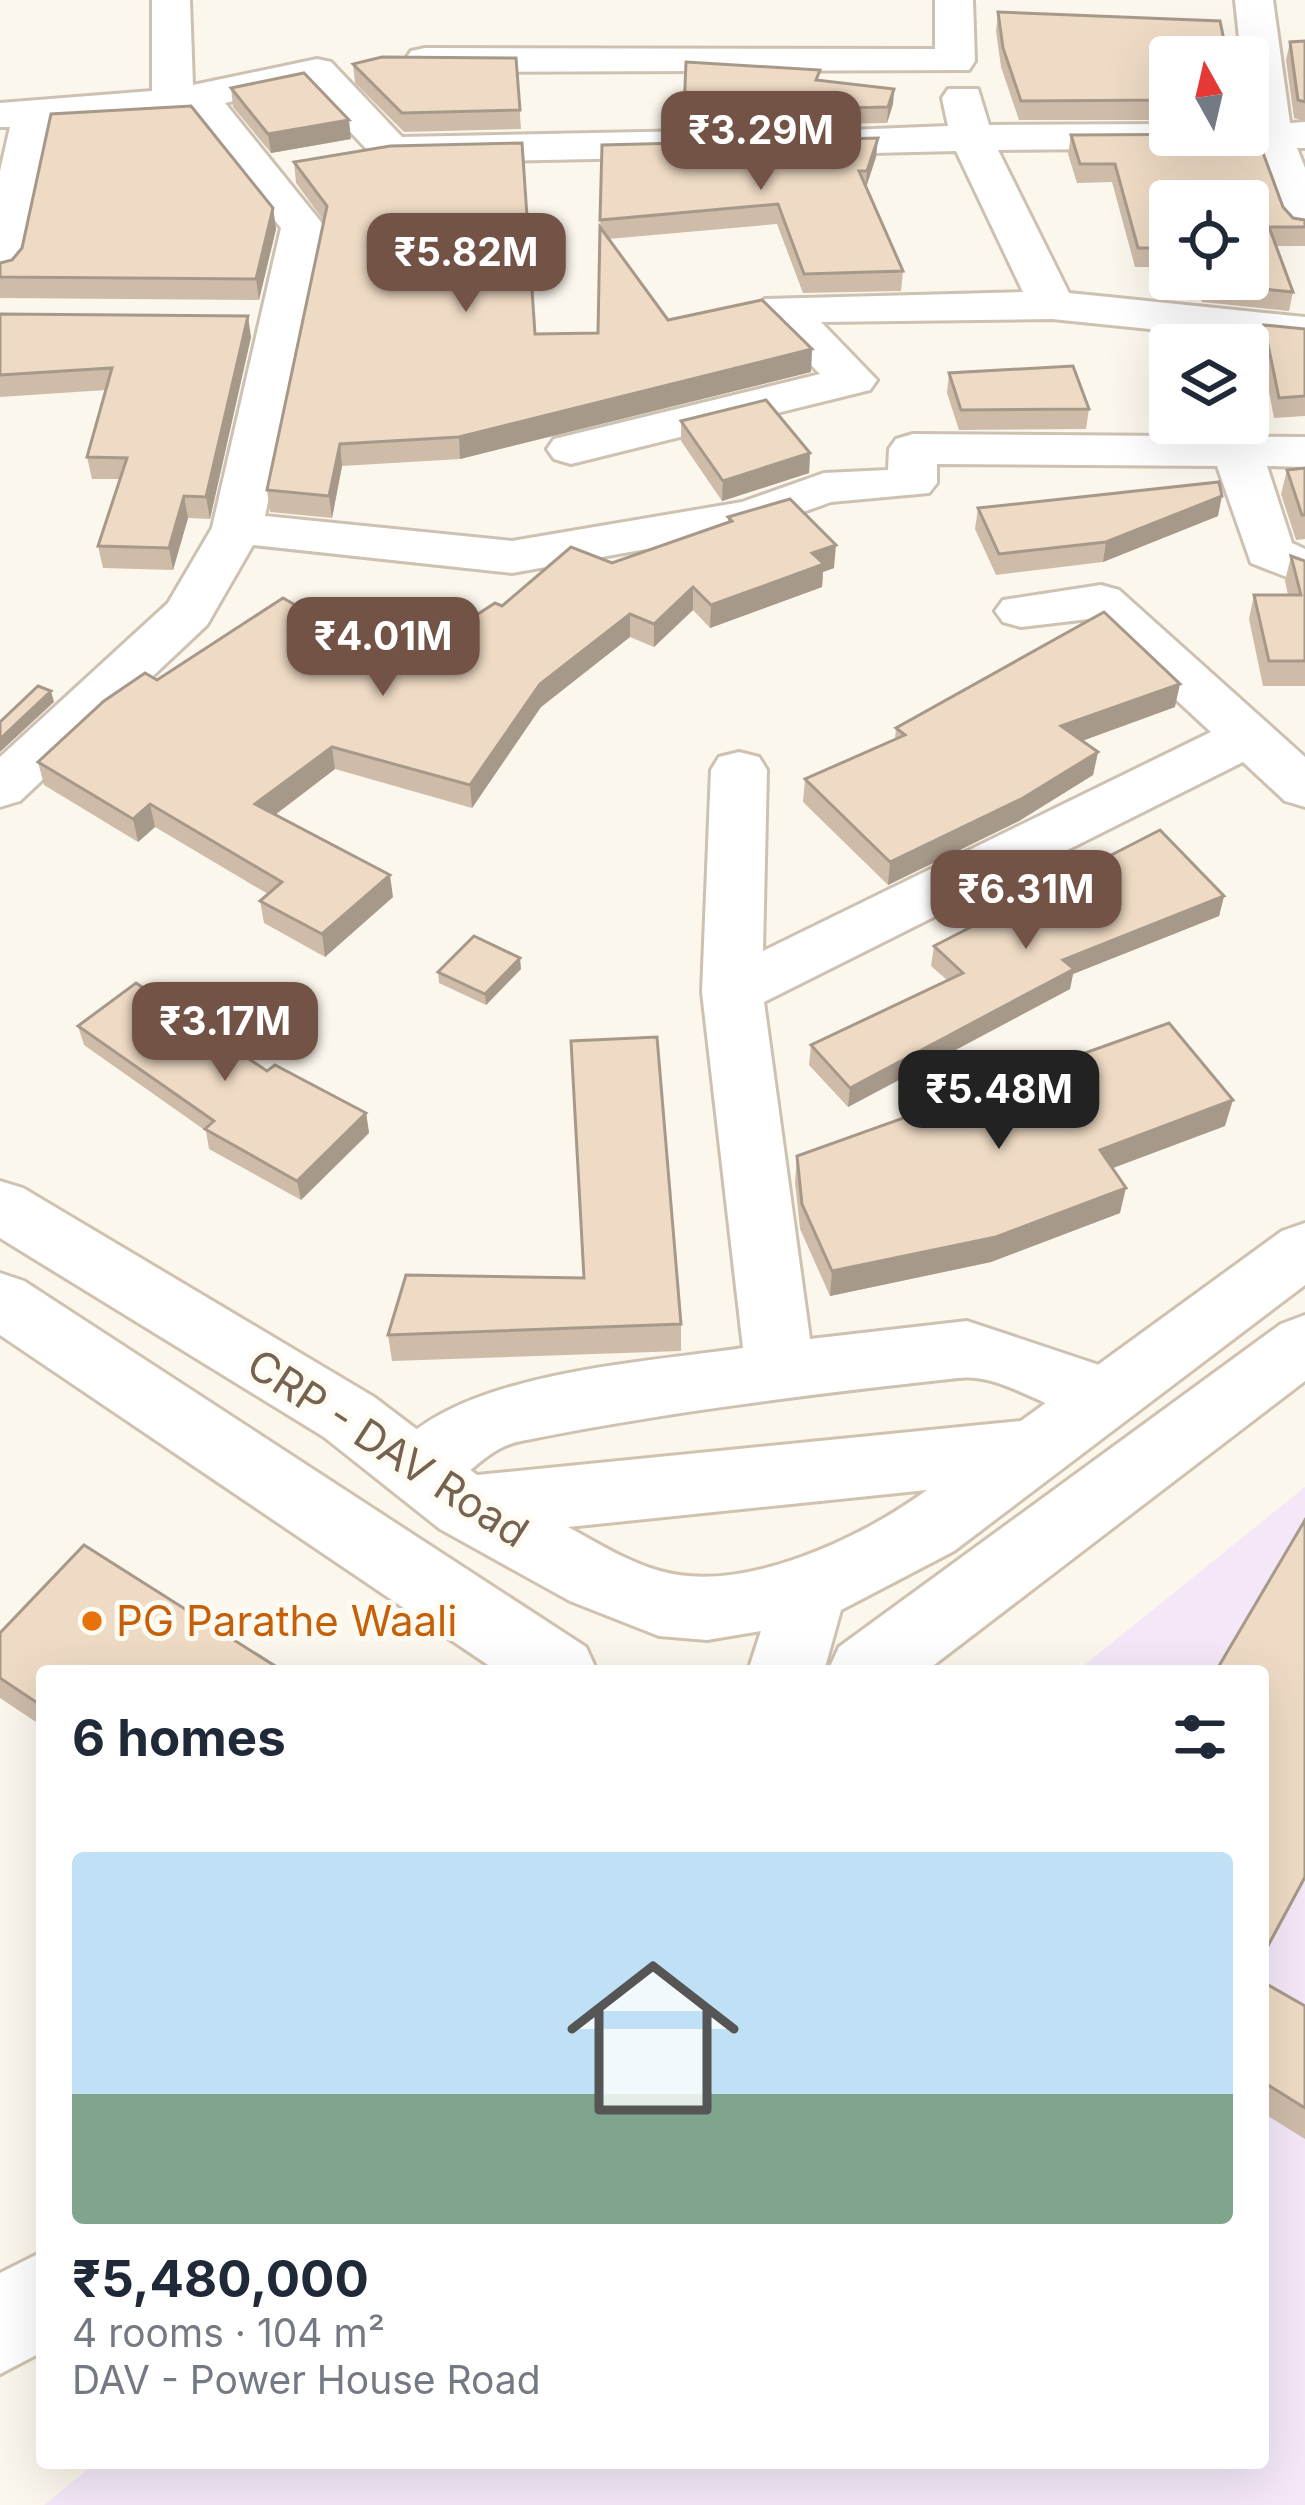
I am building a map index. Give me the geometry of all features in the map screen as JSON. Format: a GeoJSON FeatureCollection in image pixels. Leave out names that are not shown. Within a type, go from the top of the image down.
{"type":"FeatureCollection","features":[{"type":"Feature","properties":{"kind":"street"},"geometry":{"type":"LineString","coordinates":[[0,788],[189,613],[237,528],[255,319],[303,227],[281,169],[185,99],[171,0]]}},
{"type":"Feature","properties":{"kind":"street"},"geometry":{"type":"LineString","coordinates":[[954,0],[955,61],[971,138],[1052,305]]}},
{"type":"Feature","properties":{"kind":"street"},"geometry":{"type":"LineString","coordinates":[[1254,0],[1305,223]]}},
{"type":"Feature","properties":{"kind":"street"},"geometry":{"type":"LineString","coordinates":[[0,268],[17,114],[185,99],[371,62],[955,61]]}},
{"type":"Feature","properties":{"kind":"street"},"geometry":{"type":"LineString","coordinates":[[315,71],[391,150]]}},
{"type":"Feature","properties":{"kind":"street"},"geometry":{"type":"LineString","coordinates":[[347,157],[391,150],[1288,135]]}},
{"type":"Feature","properties":{"kind":"street"},"geometry":{"type":"LineString","coordinates":[[571,449],[854,380],[781,309],[1052,305],[1305,332]]}},
{"type":"Feature","properties":{"kind":"street"},"geometry":{"type":"LineString","coordinates":[[237,528],[512,557],[753,515],[824,488],[912,484],[913,449],[1305,452]]}},
{"type":"Feature","properties":{"kind":"street"},"geometry":{"type":"LineString","coordinates":[[1237,450],[1269,552],[1305,568]]}},
{"type":"Feature","properties":{"kind":"street"},"geometry":{"type":"LineString","coordinates":[[1021,610],[1101,601],[1305,788]]}},
{"type":"Feature","properties":{"kind":"street"},"geometry":{"type":"LineString","coordinates":[[732,992],[1251,735]]}},
{"type":"Feature","properties":{"kind":"street"},"geometry":{"type":"LineString","coordinates":[[739,770],[732,992],[780,1370]]}},
{"type":"Feature","properties":{"kind":"street","name":"CRP - DAV Road"},"geometry":{"type":"LineString","coordinates":[[0,1206],[349,1417],[441,1489],[596,1578],[659,1604],[707,1608],[810,1590],[929,1529],[1305,1250]]}},
{"type":"Feature","properties":{"kind":"street"},"geometry":{"type":"LineString","coordinates":[[0,1300],[550,1665]]}},
{"type":"Feature","properties":{"kind":"street"},"geometry":{"type":"LineString","coordinates":[[875,1665],[965,1603],[1305,1343]]}},
{"type":"Feature","properties":{"kind":"street"},"geometry":{"type":"LineString","coordinates":[[441,1489],[497,1416],[780,1370],[967,1349],[1108,1396]]}},
{"type":"Feature","properties":{"kind":"street"},"geometry":{"type":"LineString","coordinates":[[441,1489],[1037,1449]]}},
{"type":"Feature","properties":{"kind":"street"},"geometry":{"type":"LineString","coordinates":[[788,1665],[810,1590]]}},
{"type":"Feature","properties":{"kind":"street"},"geometry":{"type":"LineString","coordinates":[[0,2329],[36,2301]]}},
{"type":"Feature","properties":{"kind":"shaded area"},"geometry":{"type":"Polygon","coordinates":[[[1305,1487],[1305,2505],[44,2505],[89,2469],[1269,2469],[1269,1665],[1084,1665],[1305,1487]]]}},
{"type":"Feature","properties":{"kind":"building"},"geometry":{"type":"Polygon","coordinates":[[[998,12],[1220,21],[1223,36],[1149,36],[1149,100],[1021,101],[1003,48],[998,12]]]}},
{"type":"Feature","properties":{"kind":"building"},"geometry":{"type":"Polygon","coordinates":[[[1305,41],[1305,102],[1298,100],[1290,42],[1305,41]]]}},
{"type":"Feature","properties":{"kind":"building"},"geometry":{"type":"Polygon","coordinates":[[[382,57],[516,58],[520,110],[402,113],[353,64],[382,57]]]}},
{"type":"Feature","properties":{"kind":"building"},"geometry":{"type":"Polygon","coordinates":[[[686,62],[820,70],[816,80],[894,89],[888,107],[684,112],[686,62]]]}},
{"type":"Feature","properties":{"kind":"building"},"geometry":{"type":"Polygon","coordinates":[[[304,73],[349,120],[268,134],[231,88],[304,73]]]}},
{"type":"Feature","properties":{"kind":"building"},"geometry":{"type":"Polygon","coordinates":[[[191,106],[273,208],[256,279],[0,277],[0,263],[12,260],[22,248],[51,114],[191,106]]]}},
{"type":"Feature","properties":{"kind":"building"},"geometry":{"type":"Polygon","coordinates":[[[1071,135],[1149,135],[1149,156],[1264,156],[1283,207],[1293,218],[1305,220],[1305,227],[1269,227],[1269,180],[1149,180],[1149,248],[1138,248],[1115,164],[1080,164],[1071,135]]]}},
{"type":"Feature","properties":{"kind":"building"},"geometry":{"type":"Polygon","coordinates":[[[878,138],[867,171],[859,171],[903,271],[804,274],[778,204],[600,220],[602,145],[878,138]]]}},
{"type":"Feature","properties":{"kind":"building"},"geometry":{"type":"Polygon","coordinates":[[[522,143],[535,334],[598,333],[600,227],[668,320],[762,300],[812,349],[459,437],[340,444],[329,496],[267,490],[327,206],[294,162],[390,146],[522,143]]]}},
{"type":"Feature","properties":{"kind":"building"},"geometry":{"type":"Polygon","coordinates":[[[1269,227],[1293,292],[1269,290],[1269,227]]]}},
{"type":"Feature","properties":{"kind":"building"},"geometry":{"type":"Polygon","coordinates":[[[0,314],[248,316],[206,497],[184,496],[169,548],[98,546],[127,458],[87,457],[112,368],[0,375],[0,314]]]}},
{"type":"Feature","properties":{"kind":"building"},"geometry":{"type":"Polygon","coordinates":[[[1269,325],[1305,329],[1305,396],[1279,398],[1269,325]]]}},
{"type":"Feature","properties":{"kind":"building"},"geometry":{"type":"Polygon","coordinates":[[[1073,366],[1089,409],[961,410],[949,373],[1073,366]]]}},
{"type":"Feature","properties":{"kind":"building"},"geometry":{"type":"Polygon","coordinates":[[[766,400],[810,453],[723,481],[681,421],[766,400]]]}},
{"type":"Feature","properties":{"kind":"building"},"geometry":{"type":"Polygon","coordinates":[[[1305,468],[1305,515],[1302,515],[1287,470],[1305,468]]]}},
{"type":"Feature","properties":{"kind":"building"},"geometry":{"type":"Polygon","coordinates":[[[1219,482],[1222,496],[1106,542],[999,554],[978,508],[1219,482]]]}},
{"type":"Feature","properties":{"kind":"building"},"geometry":{"type":"Polygon","coordinates":[[[790,499],[836,545],[812,553],[824,564],[711,605],[693,587],[654,624],[630,614],[540,684],[470,785],[332,747],[255,804],[390,875],[322,934],[260,901],[282,882],[150,804],[133,819],[38,762],[104,701],[145,673],[157,680],[283,598],[400,665],[495,603],[502,606],[571,547],[612,563],[732,521],[728,517],[790,499]]]}},
{"type":"Feature","properties":{"kind":"building"},"geometry":{"type":"Polygon","coordinates":[[[1291,556],[1305,561],[1305,661],[1269,661],[1254,595],[1301,595],[1291,556]]]}},
{"type":"Feature","properties":{"kind":"building"},"geometry":{"type":"Polygon","coordinates":[[[1104,612],[1180,684],[1061,726],[1098,752],[1023,798],[890,862],[805,779],[905,735],[896,728],[1104,612]]]}},
{"type":"Feature","properties":{"kind":"building"},"geometry":{"type":"Polygon","coordinates":[[[38,686],[51,691],[0,739],[0,722],[38,686]]]}},
{"type":"Feature","properties":{"kind":"building"},"geometry":{"type":"Polygon","coordinates":[[[1160,830],[1224,896],[1063,960],[1074,969],[850,1088],[811,1045],[963,973],[934,946],[1160,830]]]}},
{"type":"Feature","properties":{"kind":"building"},"geometry":{"type":"Polygon","coordinates":[[[474,936],[520,958],[485,994],[438,972],[474,936]]]}},
{"type":"Feature","properties":{"kind":"building"},"geometry":{"type":"Polygon","coordinates":[[[136,983],[267,1071],[275,1065],[366,1113],[297,1181],[205,1129],[214,1121],[78,1026],[136,983]]]}},
{"type":"Feature","properties":{"kind":"building"},"geometry":{"type":"Polygon","coordinates":[[[1169,1023],[1233,1100],[1100,1150],[1126,1188],[996,1237],[832,1271],[802,1204],[797,1156],[1169,1023]]]}},
{"type":"Feature","properties":{"kind":"building"},"geometry":{"type":"Polygon","coordinates":[[[657,1037],[681,1324],[388,1335],[406,1275],[584,1278],[571,1041],[657,1037]]]}},
{"type":"Feature","properties":{"kind":"building"},"geometry":{"type":"Polygon","coordinates":[[[1305,1520],[1305,1877],[1269,1944],[1269,1665],[1220,1665],[1305,1520]]]}},
{"type":"Feature","properties":{"kind":"building"},"geometry":{"type":"Polygon","coordinates":[[[84,1545],[274,1665],[36,1665],[36,1702],[0,1678],[0,1633],[84,1545]]]}},
{"type":"Feature","properties":{"kind":"building"},"geometry":{"type":"Polygon","coordinates":[[[1269,1985],[1305,2006],[1305,2108],[1269,2086],[1269,1985]]]}},
{"type":"Feature","properties":{"kind":"place","name":"PG Parathe Waali"},"geometry":{"type":"Point","coordinates":[92,1621]}}]}
